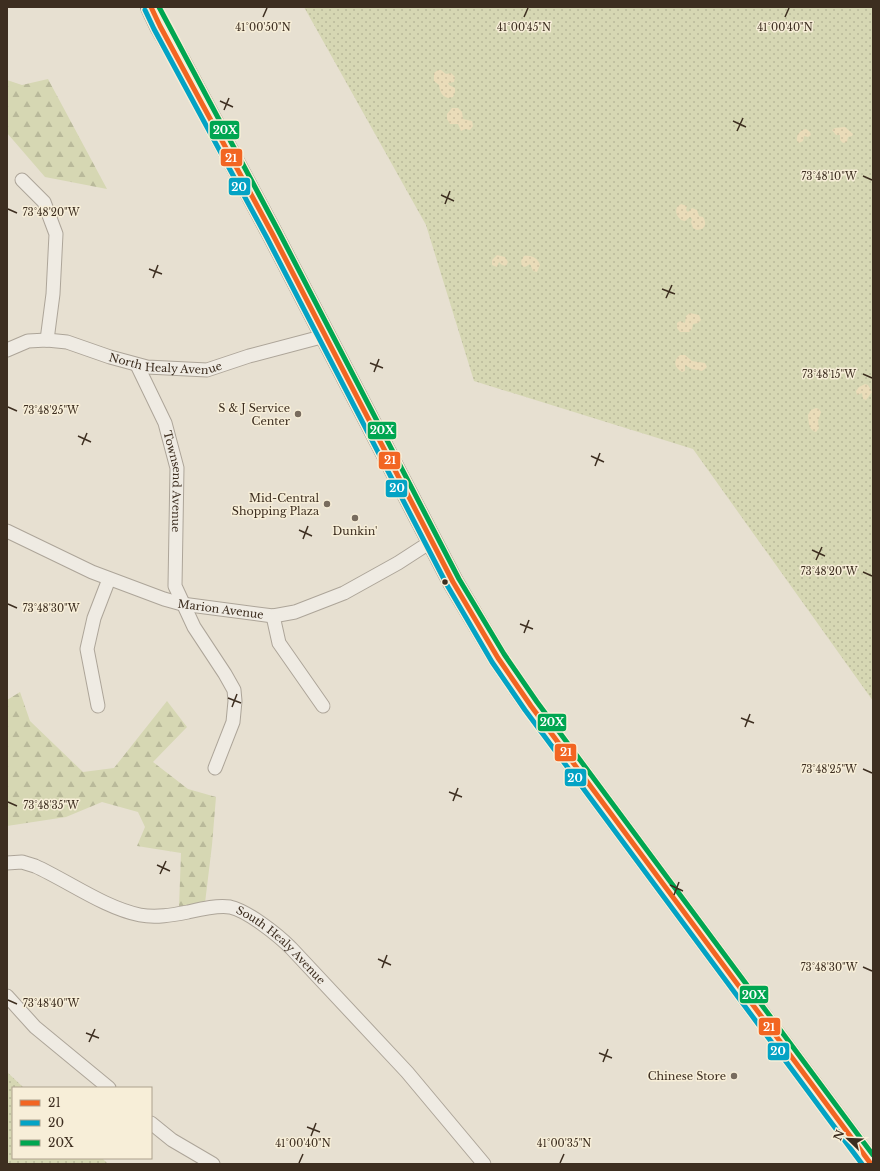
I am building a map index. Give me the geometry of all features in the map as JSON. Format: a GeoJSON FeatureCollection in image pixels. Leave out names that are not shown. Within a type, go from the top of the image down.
{"type":"FeatureCollection","features":[{"type":"Feature","properties":{"kind":"main road"},"geometry":{"type":"LineString","coordinates":[[151,7],[482,633],[531,706],[871,1164]]}},
{"type":"Feature","properties":{"kind":"street"},"geometry":{"type":"LineString","coordinates":[[22,180],[44,202],[56,234],[53,294],[47,340]]}},
{"type":"Feature","properties":{"kind":"street","name":"North Healy Avenue"},"geometry":{"type":"LineString","coordinates":[[7,350],[28,341],[47,340],[67,342],[137,365],[147,367],[206,370],[249,356],[325,336]]}},
{"type":"Feature","properties":{"kind":"street","name":"Townsend Avenue"},"geometry":{"type":"LineString","coordinates":[[137,365],[165,423],[177,468],[178,499],[174,579],[175,586],[182,604],[194,627],[234,690],[235,700],[233,722],[215,768]]}},
{"type":"Feature","properties":{"kind":"street","name":"Marion Avenue"},"geometry":{"type":"LineString","coordinates":[[7,531],[92,572],[164,600],[182,604],[273,616],[295,612],[344,592],[398,563],[432,541]]}},
{"type":"Feature","properties":{"kind":"street"},"geometry":{"type":"LineString","coordinates":[[98,706],[88,649],[94,618],[109,579]]}},
{"type":"Feature","properties":{"kind":"street"},"geometry":{"type":"LineString","coordinates":[[273,616],[279,643],[323,706]]}},
{"type":"Feature","properties":{"kind":"street","name":"South Healy Avenue"},"geometry":{"type":"LineString","coordinates":[[7,863],[22,862],[35,866],[111,905],[141,915],[162,916],[222,907],[235,909],[245,913],[275,934],[295,952],[407,1072],[484,1164]]}},
{"type":"Feature","properties":{"kind":"street"},"geometry":{"type":"LineString","coordinates":[[7,996],[35,1027],[109,1087]]}},
{"type":"Feature","properties":{"kind":"street"},"geometry":{"type":"LineString","coordinates":[[152,1124],[172,1140],[213,1164]]}},
{"type":"Feature","properties":{"kind":"green space"},"geometry":{"type":"Polygon","coordinates":[[[304,7],[873,7],[873,701],[693,449],[474,381],[426,225],[304,7]]]}},
{"type":"Feature","properties":{"kind":"green space"},"geometry":{"type":"Polygon","coordinates":[[[48,79],[107,189],[45,177],[7,133],[7,80],[22,85],[48,79]]]}},
{"type":"Feature","properties":{"kind":"green space"},"geometry":{"type":"Polygon","coordinates":[[[20,692],[30,721],[83,772],[114,768],[167,701],[187,727],[153,762],[188,789],[216,797],[205,903],[179,907],[181,853],[137,846],[145,827],[138,812],[102,802],[66,817],[7,826],[7,700],[20,692]]]}},
{"type":"Feature","properties":{"kind":"green space"},"geometry":{"type":"Polygon","coordinates":[[[7,1072],[23,1087],[12,1087],[12,1159],[103,1159],[108,1164],[7,1164],[7,1072]]]}},
{"type":"Feature","properties":{"kind":"sand"},"geometry":{"type":"Polygon","coordinates":[[[441,70],[446,74],[451,73],[455,77],[454,82],[448,83],[455,88],[453,97],[448,98],[442,95],[439,85],[434,81],[434,73],[441,70]]]}},
{"type":"Feature","properties":{"kind":"sand"},"geometry":{"type":"Polygon","coordinates":[[[452,108],[458,108],[462,112],[463,119],[472,121],[473,126],[470,130],[465,129],[461,131],[458,124],[450,124],[447,119],[447,114],[452,108]]]}},
{"type":"Feature","properties":{"kind":"sand"},"geometry":{"type":"Polygon","coordinates":[[[845,127],[853,134],[852,136],[848,137],[847,142],[843,143],[840,140],[840,135],[836,135],[832,130],[835,128],[845,127]]]}},
{"type":"Feature","properties":{"kind":"sand"},"geometry":{"type":"Polygon","coordinates":[[[806,129],[811,135],[808,137],[804,136],[803,141],[799,143],[797,139],[799,133],[806,129]]]}},
{"type":"Feature","properties":{"kind":"sand"},"geometry":{"type":"Polygon","coordinates":[[[681,204],[687,206],[686,210],[688,212],[692,208],[697,210],[699,216],[703,217],[705,224],[702,229],[697,230],[693,228],[691,222],[692,219],[690,217],[685,221],[678,217],[676,209],[681,204]]]}},
{"type":"Feature","properties":{"kind":"sand"},"geometry":{"type":"Polygon","coordinates":[[[497,255],[505,257],[508,262],[506,266],[499,262],[497,267],[492,265],[492,260],[497,255]]]}},
{"type":"Feature","properties":{"kind":"sand"},"geometry":{"type":"Polygon","coordinates":[[[524,256],[529,256],[538,260],[540,265],[537,272],[533,271],[530,264],[525,267],[522,266],[521,261],[524,256]]]}},
{"type":"Feature","properties":{"kind":"sand"},"geometry":{"type":"Polygon","coordinates":[[[690,313],[699,315],[701,320],[698,323],[693,324],[692,329],[689,332],[680,332],[677,328],[677,323],[680,321],[685,323],[686,316],[690,313]]]}},
{"type":"Feature","properties":{"kind":"sand"},"geometry":{"type":"Polygon","coordinates":[[[680,355],[685,355],[692,361],[705,363],[707,367],[702,371],[692,369],[685,365],[685,371],[682,372],[675,364],[676,359],[680,355]]]}},
{"type":"Feature","properties":{"kind":"sand"},"geometry":{"type":"Polygon","coordinates":[[[865,384],[868,385],[872,392],[866,400],[863,399],[862,393],[857,395],[856,391],[859,387],[865,384]]]}},
{"type":"Feature","properties":{"kind":"sand"},"geometry":{"type":"Polygon","coordinates":[[[816,408],[821,412],[818,421],[819,428],[816,432],[810,428],[808,415],[811,410],[816,408]]]}},
{"type":"Feature","properties":{"kind":"transit line","name":"21"},"geometry":{"type":"LineString","coordinates":[[151,7],[273,235],[453,582],[498,658],[531,706],[871,1164]]}},
{"type":"Feature","properties":{"kind":"transit line","name":"20X"},"geometry":{"type":"LineString","coordinates":[[159,7],[279,232],[459,579],[504,654],[537,702],[873,1155]]}},
{"type":"Feature","properties":{"kind":"transit line","name":"20"},"geometry":{"type":"LineString","coordinates":[[145,10],[267,238],[447,585],[492,662],[525,710],[862,1164]]}},
{"type":"Feature","properties":{"kind":"place","name":"S & J Service Center"},"geometry":{"type":"Point","coordinates":[298,414]}},
{"type":"Feature","properties":{"kind":"place","name":"Mid-Central Shopping Plaza"},"geometry":{"type":"Point","coordinates":[327,504]}},
{"type":"Feature","properties":{"kind":"place","name":"Dunkin'"},"geometry":{"type":"Point","coordinates":[355,518]}},
{"type":"Feature","properties":{"kind":"place","name":"Chinese Store"},"geometry":{"type":"Point","coordinates":[734,1076]}}]}
